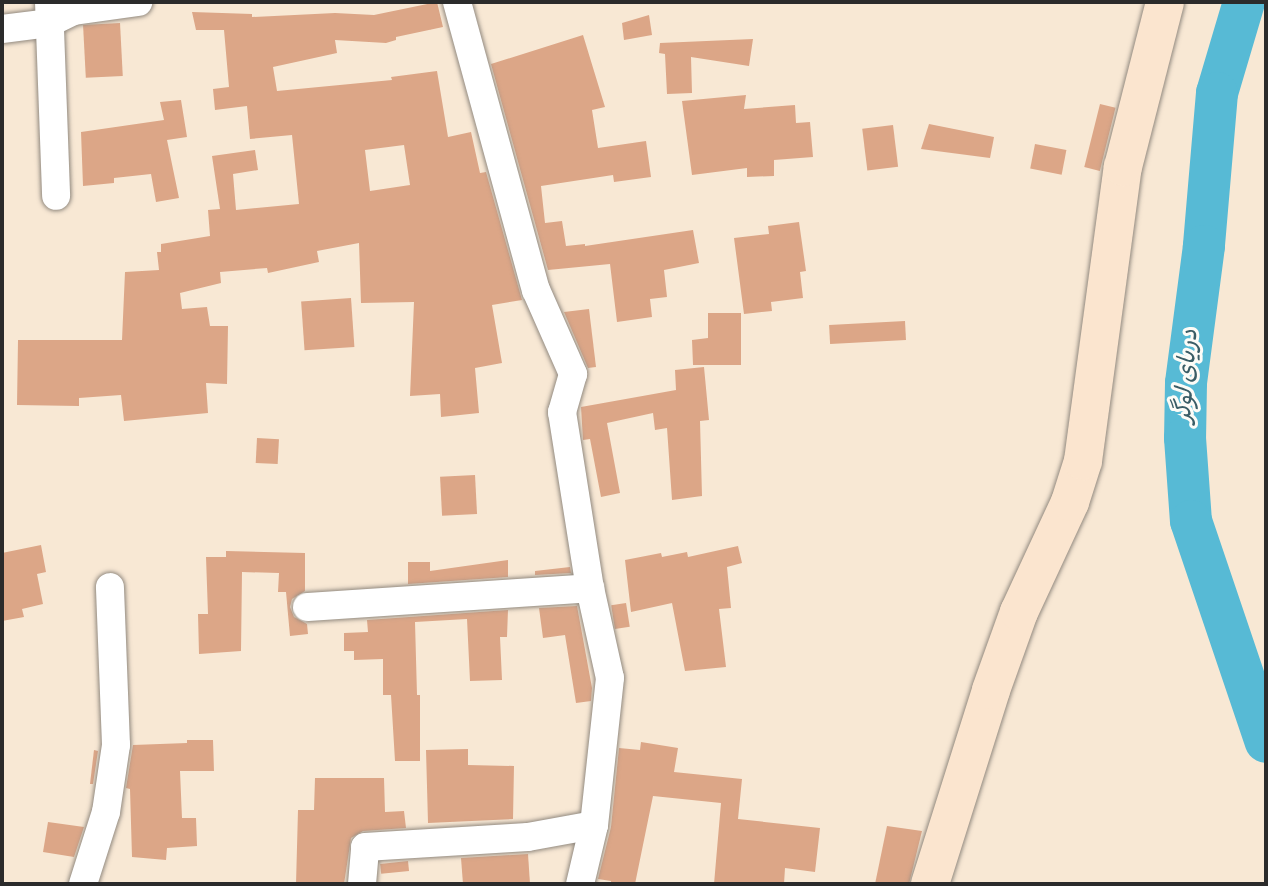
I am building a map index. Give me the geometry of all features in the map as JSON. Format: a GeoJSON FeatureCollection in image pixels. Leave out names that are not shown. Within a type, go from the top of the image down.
{"type":"FeatureCollection","features":[{"type":"Feature","properties":{"kind":"street"},"geometry":{"type":"LineString","coordinates":[[2,29],[49,12],[138,2]]}},
{"type":"Feature","properties":{"kind":"street"},"geometry":{"type":"LineString","coordinates":[[457,2],[536,290],[573,374],[562,412],[590,588],[610,678],[594,825],[580,884]]}},
{"type":"Feature","properties":{"kind":"street"},"geometry":{"type":"LineString","coordinates":[[930,884],[991,690],[1019,612],[1070,502],[1083,461],[1123,167],[1165,2]]}},
{"type":"Feature","properties":{"kind":"street"},"geometry":{"type":"LineString","coordinates":[[49,12],[56,196]]}},
{"type":"Feature","properties":{"kind":"street"},"geometry":{"type":"LineString","coordinates":[[83,884],[106,812],[116,745],[110,587]]}},
{"type":"Feature","properties":{"kind":"street"},"geometry":{"type":"LineString","coordinates":[[307,607],[590,588]]}},
{"type":"Feature","properties":{"kind":"street"},"geometry":{"type":"LineString","coordinates":[[362,884],[365,847],[528,836],[594,825]]}},
{"type":"Feature","properties":{"kind":"building"},"geometry":{"type":"Polygon","coordinates":[[[437,2],[443,27],[396,37],[396,40],[386,43],[335,40],[337,53],[273,67],[277,91],[392,80],[391,77],[437,71],[448,137],[471,132],[480,173],[486,172],[522,300],[492,305],[502,363],[475,368],[479,413],[441,417],[440,394],[410,396],[414,302],[361,303],[359,243],[317,251],[319,262],[268,273],[267,268],[220,272],[221,283],[180,293],[182,309],[207,307],[210,326],[228,326],[227,384],[206,383],[208,413],[124,421],[121,395],[79,398],[79,406],[17,405],[18,340],[122,340],[125,272],[159,270],[157,252],[161,252],[161,244],[210,236],[208,210],[220,209],[212,156],[255,150],[258,170],[233,174],[236,210],[299,204],[292,135],[250,139],[247,106],[215,110],[213,89],[229,87],[224,30],[196,30],[192,12],[252,14],[252,17],[335,13],[374,15],[437,2]],[[404,145],[365,150],[370,191],[410,185],[404,145]]]}},
{"type":"Feature","properties":{"kind":"building"},"geometry":{"type":"Polygon","coordinates":[[[649,15],[652,35],[624,40],[622,23],[649,15]]]}},
{"type":"Feature","properties":{"kind":"building"},"geometry":{"type":"Polygon","coordinates":[[[120,23],[123,76],[86,78],[83,25],[120,23]]]}},
{"type":"Feature","properties":{"kind":"building"},"geometry":{"type":"Polygon","coordinates":[[[583,35],[605,107],[592,110],[598,148],[646,141],[651,177],[614,182],[613,175],[541,186],[545,223],[562,221],[566,246],[585,246],[693,230],[699,263],[664,270],[667,297],[650,299],[652,317],[617,322],[610,264],[548,270],[491,64],[583,35]]]}},
{"type":"Feature","properties":{"kind":"building"},"geometry":{"type":"Polygon","coordinates":[[[753,39],[749,66],[691,57],[692,93],[667,94],[665,54],[659,53],[660,43],[753,39]]]}},
{"type":"Feature","properties":{"kind":"building"},"geometry":{"type":"Polygon","coordinates":[[[746,95],[744,109],[795,105],[796,123],[810,122],[813,157],[774,160],[774,176],[747,177],[747,168],[692,175],[682,101],[746,95]]]}},
{"type":"Feature","properties":{"kind":"building"},"geometry":{"type":"Polygon","coordinates":[[[181,100],[187,137],[167,140],[179,198],[156,202],[151,174],[114,178],[114,183],[83,186],[81,132],[164,120],[160,102],[181,100]]]}},
{"type":"Feature","properties":{"kind":"building"},"geometry":{"type":"Polygon","coordinates":[[[1100,104],[1116,108],[1100,171],[1084,167],[1100,104]]]}},
{"type":"Feature","properties":{"kind":"building"},"geometry":{"type":"Polygon","coordinates":[[[929,124],[994,137],[990,158],[921,149],[929,124]]]}},
{"type":"Feature","properties":{"kind":"building"},"geometry":{"type":"Polygon","coordinates":[[[893,125],[898,167],[867,170],[862,129],[893,125]]]}},
{"type":"Feature","properties":{"kind":"building"},"geometry":{"type":"Polygon","coordinates":[[[1035,144],[1066,150],[1062,175],[1030,169],[1035,144]]]}},
{"type":"Feature","properties":{"kind":"building"},"geometry":{"type":"Polygon","coordinates":[[[799,222],[806,271],[800,272],[803,298],[771,302],[772,311],[744,314],[734,238],[769,234],[768,226],[799,222]]]}},
{"type":"Feature","properties":{"kind":"building"},"geometry":{"type":"Polygon","coordinates":[[[351,298],[354,347],[305,350],[301,301],[351,298]]]}},
{"type":"Feature","properties":{"kind":"building"},"geometry":{"type":"Polygon","coordinates":[[[589,309],[596,367],[588,368],[564,312],[589,309]]]}},
{"type":"Feature","properties":{"kind":"building"},"geometry":{"type":"Polygon","coordinates":[[[708,313],[741,313],[741,365],[693,365],[692,340],[708,338],[708,313]]]}},
{"type":"Feature","properties":{"kind":"building"},"geometry":{"type":"Polygon","coordinates":[[[905,321],[906,340],[830,344],[829,325],[905,321]]]}},
{"type":"Feature","properties":{"kind":"building"},"geometry":{"type":"Polygon","coordinates":[[[704,367],[709,420],[700,421],[702,496],[672,500],[667,428],[655,430],[653,413],[607,423],[620,493],[601,497],[590,439],[583,440],[581,407],[676,390],[675,370],[704,367]]]}},
{"type":"Feature","properties":{"kind":"building"},"geometry":{"type":"Polygon","coordinates":[[[257,438],[279,439],[278,464],[256,463],[257,438]]]}},
{"type":"Feature","properties":{"kind":"building"},"geometry":{"type":"Polygon","coordinates":[[[475,475],[477,514],[442,516],[440,477],[475,475]]]}},
{"type":"Feature","properties":{"kind":"building"},"geometry":{"type":"Polygon","coordinates":[[[41,545],[46,572],[37,574],[43,604],[22,609],[24,617],[2,621],[2,553],[41,545]]]}},
{"type":"Feature","properties":{"kind":"building"},"geometry":{"type":"Polygon","coordinates":[[[738,546],[742,563],[727,567],[731,608],[719,609],[726,667],[685,671],[672,603],[631,612],[625,560],[661,553],[662,557],[687,552],[688,557],[738,546]]]}},
{"type":"Feature","properties":{"kind":"building"},"geometry":{"type":"Polygon","coordinates":[[[226,551],[305,553],[305,591],[292,599],[290,607],[294,617],[307,624],[308,634],[290,636],[286,592],[278,592],[279,573],[242,572],[241,651],[199,654],[198,614],[208,614],[206,557],[226,557],[226,551]]]}},
{"type":"Feature","properties":{"kind":"building"},"geometry":{"type":"Polygon","coordinates":[[[508,560],[508,577],[408,584],[408,562],[430,562],[430,571],[508,560]]]}},
{"type":"Feature","properties":{"kind":"building"},"geometry":{"type":"Polygon","coordinates":[[[570,567],[571,573],[535,575],[535,571],[570,567]]]}},
{"type":"Feature","properties":{"kind":"building"},"geometry":{"type":"Polygon","coordinates":[[[626,603],[630,627],[615,629],[611,605],[626,603]]]}},
{"type":"Feature","properties":{"kind":"building"},"geometry":{"type":"Polygon","coordinates":[[[577,606],[592,688],[591,701],[576,703],[565,635],[543,638],[539,608],[577,606]]]}},
{"type":"Feature","properties":{"kind":"building"},"geometry":{"type":"Polygon","coordinates":[[[508,610],[507,637],[500,637],[502,680],[470,681],[467,619],[415,622],[417,695],[420,695],[420,761],[395,761],[391,695],[383,695],[383,659],[354,660],[354,651],[344,651],[344,633],[368,632],[367,620],[508,610]]]}},
{"type":"Feature","properties":{"kind":"building"},"geometry":{"type":"Polygon","coordinates":[[[187,740],[213,740],[214,771],[180,771],[182,818],[196,818],[197,846],[167,848],[166,860],[132,857],[130,789],[126,788],[133,745],[187,743],[187,740]]]}},
{"type":"Feature","properties":{"kind":"building"},"geometry":{"type":"Polygon","coordinates":[[[641,742],[678,748],[674,772],[742,779],[738,819],[820,828],[815,872],[785,868],[784,884],[714,884],[721,803],[653,796],[635,884],[611,884],[611,881],[598,879],[611,827],[619,748],[640,750],[641,742]]]}},
{"type":"Feature","properties":{"kind":"building"},"geometry":{"type":"Polygon","coordinates":[[[468,749],[468,765],[514,766],[513,819],[428,823],[426,750],[468,749]]]}},
{"type":"Feature","properties":{"kind":"building"},"geometry":{"type":"Polygon","coordinates":[[[94,750],[98,751],[93,784],[90,784],[94,750]]]}},
{"type":"Feature","properties":{"kind":"building"},"geometry":{"type":"Polygon","coordinates":[[[315,778],[384,778],[385,812],[404,811],[406,828],[363,831],[351,838],[344,884],[296,884],[298,810],[314,810],[315,778]]]}},
{"type":"Feature","properties":{"kind":"building"},"geometry":{"type":"Polygon","coordinates":[[[48,822],[84,827],[74,857],[43,852],[48,822]]]}},
{"type":"Feature","properties":{"kind":"building"},"geometry":{"type":"Polygon","coordinates":[[[887,826],[922,831],[909,884],[875,884],[887,826]]]}},
{"type":"Feature","properties":{"kind":"building"},"geometry":{"type":"Polygon","coordinates":[[[528,854],[530,884],[463,884],[461,858],[528,854]]]}},
{"type":"Feature","properties":{"kind":"building"},"geometry":{"type":"Polygon","coordinates":[[[408,861],[409,871],[381,874],[380,864],[408,861]]]}},
{"type":"Feature","properties":{"kind":"waterway","name":"دریای لوگر"},"geometry":{"type":"LineString","coordinates":[[1244,2],[1217,93],[1204,246],[1186,383],[1185,438],[1191,521],[1266,742]]}}]}
